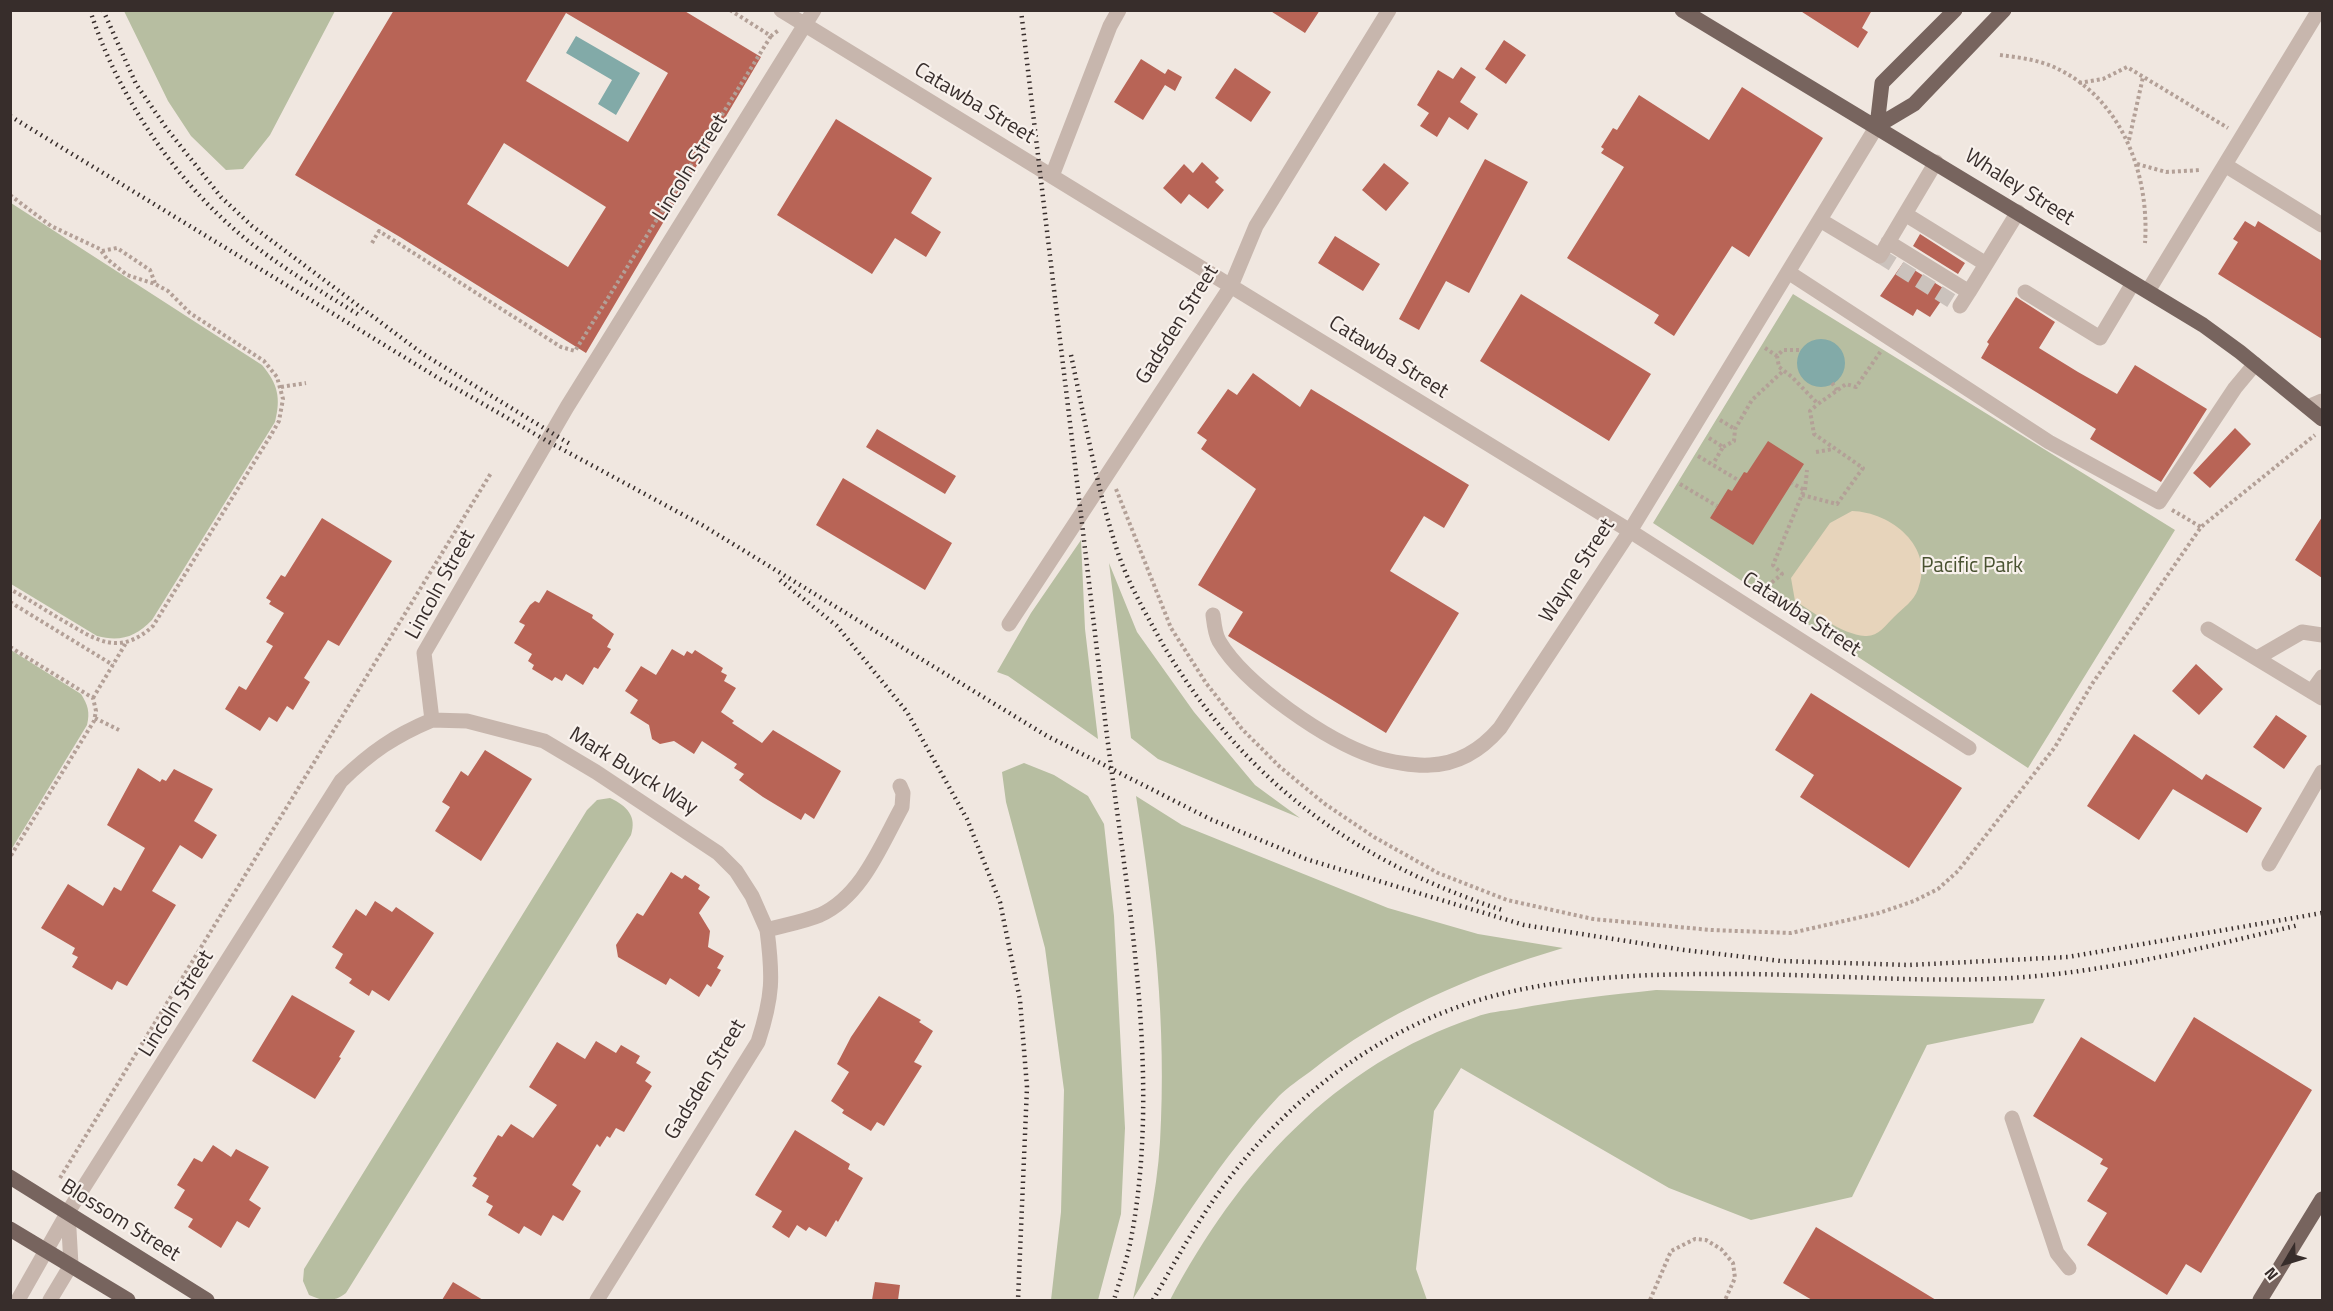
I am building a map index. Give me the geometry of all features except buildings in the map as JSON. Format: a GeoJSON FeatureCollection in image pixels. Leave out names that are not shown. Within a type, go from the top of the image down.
{"type":"FeatureCollection","features":[{"type":"Feature","properties":{"kind":"main road","name":"Whaley Street"},"geometry":{"type":"LineString","coordinates":[[1682,10],[1878,126],[2148,291],[2315,404],[2322,419]]}},
{"type":"Feature","properties":{"kind":"main road","name":"Wayne Street"},"geometry":{"type":"LineString","coordinates":[[1878,126],[1882,83],[1956,10]]}},
{"type":"Feature","properties":{"kind":"main road","name":"Wayne Street"},"geometry":{"type":"LineString","coordinates":[[1878,126],[1914,104],[2004,10]]}},
{"type":"Feature","properties":{"kind":"main road","name":"Blossom Street"},"geometry":{"type":"LineString","coordinates":[[10,1177],[207,1300]]}},
{"type":"Feature","properties":{"kind":"main road"},"geometry":{"type":"LineString","coordinates":[[2260,1300],[2322,1199]]}},
{"type":"Feature","properties":{"kind":"main road"},"geometry":{"type":"LineString","coordinates":[[10,1229],[128,1300]]}},
{"type":"Feature","properties":{"kind":"street","name":"Lincoln Street"},"geometry":{"type":"LineString","coordinates":[[18,1300],[68,1212],[341,781],[367,755],[399,734],[432,720],[424,653],[793,18],[814,10]]}},
{"type":"Feature","properties":{"kind":"street"},"geometry":{"type":"LineString","coordinates":[[1052,176],[1110,26],[1119,10]]}},
{"type":"Feature","properties":{"kind":"street","name":"Gadsden Street"},"geometry":{"type":"LineString","coordinates":[[1009,624],[1231,286],[1256,226],[1389,10]]}},
{"type":"Feature","properties":{"kind":"street"},"geometry":{"type":"LineString","coordinates":[[2148,291],[2319,10]]}},
{"type":"Feature","properties":{"kind":"street","name":"Catawba Street"},"geometry":{"type":"LineString","coordinates":[[793,18],[1630,531],[1969,748]]}},
{"type":"Feature","properties":{"kind":"street","name":"Wayne Street"},"geometry":{"type":"LineString","coordinates":[[1213,615],[1218,639],[1234,662],[1264,692],[1329,734],[1376,758],[1429,765],[1459,760],[1485,746],[1500,728],[1630,531],[1878,126]]}},
{"type":"Feature","properties":{"kind":"street"},"geometry":{"type":"LineString","coordinates":[[1820,220],[1880,256],[1936,162]]}},
{"type":"Feature","properties":{"kind":"street"},"geometry":{"type":"LineString","coordinates":[[2225,165],[2322,225]]}},
{"type":"Feature","properties":{"kind":"street"},"geometry":{"type":"LineString","coordinates":[[1960,306],[2018,212]]}},
{"type":"Feature","properties":{"kind":"street"},"geometry":{"type":"LineString","coordinates":[[1905,214],[1986,264]]}},
{"type":"Feature","properties":{"kind":"street"},"geometry":{"type":"LineString","coordinates":[[1888,242],[1969,292]]}},
{"type":"Feature","properties":{"kind":"street"},"geometry":{"type":"LineString","coordinates":[[1788,272],[2049,442],[2159,502],[2235,388],[2255,364]]}},
{"type":"Feature","properties":{"kind":"street"},"geometry":{"type":"LineString","coordinates":[[2025,292],[2100,338],[2133,283]]}},
{"type":"Feature","properties":{"kind":"street"},"geometry":{"type":"LineString","coordinates":[[2208,629],[2317,695],[2322,677]]}},
{"type":"Feature","properties":{"kind":"street"},"geometry":{"type":"LineString","coordinates":[[2257,658],[2302,632],[2322,635]]}},
{"type":"Feature","properties":{"kind":"street","name":"Mark Buyck Way"},"geometry":{"type":"LineString","coordinates":[[432,720],[467,721],[544,741],[596,772],[718,853],[736,871],[752,896],[766,930]]}},
{"type":"Feature","properties":{"kind":"street"},"geometry":{"type":"LineString","coordinates":[[2269,864],[2322,772]]}},
{"type":"Feature","properties":{"kind":"street"},"geometry":{"type":"LineString","coordinates":[[766,930],[819,915],[847,897],[857,886],[902,807],[904,799],[900,786]]}},
{"type":"Feature","properties":{"kind":"street","name":"Gadsden Street"},"geometry":{"type":"LineString","coordinates":[[597,1300],[758,1041],[769,1008],[773,974],[766,930]]}},
{"type":"Feature","properties":{"kind":"street"},"geometry":{"type":"LineString","coordinates":[[2012,1118],[2057,1253],[2068,1268]]}},
{"type":"Feature","properties":{"kind":"street"},"geometry":{"type":"LineString","coordinates":[[50,1300],[71,1265],[68,1212]]}},
{"type":"Feature","properties":{"kind":"path"},"geometry":{"type":"LineString","coordinates":[[730,10],[771,36]]}},
{"type":"Feature","properties":{"kind":"path"},"geometry":{"type":"LineString","coordinates":[[372,243],[379,231],[561,347],[575,351],[771,36],[793,18]]}},
{"type":"Feature","properties":{"kind":"path"},"geometry":{"type":"LineString","coordinates":[[2000,55],[2049,66],[2079,83],[2112,114],[2137,164],[2145,205],[2145,243]]}},
{"type":"Feature","properties":{"kind":"path"},"geometry":{"type":"LineString","coordinates":[[2079,83],[2103,79],[2127,67],[2233,131]]}},
{"type":"Feature","properties":{"kind":"path"},"geometry":{"type":"LineString","coordinates":[[2128,142],[2143,77]]}},
{"type":"Feature","properties":{"kind":"path"},"geometry":{"type":"LineString","coordinates":[[2137,164],[2166,172],[2209,169]]}},
{"type":"Feature","properties":{"kind":"path"},"geometry":{"type":"LineString","coordinates":[[10,195],[44,222],[88,241],[102,251],[116,268],[127,275],[168,291],[190,313],[264,361],[272,368],[281,387],[282,411],[271,435],[153,626],[144,634],[126,642],[100,642],[10,589]]}},
{"type":"Feature","properties":{"kind":"path"},"geometry":{"type":"LineString","coordinates":[[102,251],[117,248],[150,270],[155,284]]}},
{"type":"Feature","properties":{"kind":"path"},"geometry":{"type":"LineString","coordinates":[[1802,495],[1837,504],[1863,468],[1812,431],[1810,411],[1846,384],[1856,387],[1891,338]]}},
{"type":"Feature","properties":{"kind":"path"},"geometry":{"type":"LineString","coordinates":[[1765,348],[1777,356],[1779,367],[1818,405]]}},
{"type":"Feature","properties":{"kind":"path"},"geometry":{"type":"LineString","coordinates":[[1777,356],[1783,350],[1799,350]]}},
{"type":"Feature","properties":{"kind":"path"},"geometry":{"type":"LineString","coordinates":[[1735,429],[1759,391],[1783,371]]}},
{"type":"Feature","properties":{"kind":"path"},"geometry":{"type":"LineString","coordinates":[[281,387],[306,383]]}},
{"type":"Feature","properties":{"kind":"path"},"geometry":{"type":"LineString","coordinates":[[1832,383],[1837,390]]}},
{"type":"Feature","properties":{"kind":"path"},"geometry":{"type":"LineString","coordinates":[[1713,464],[1723,447],[1734,441],[1737,435],[1735,429],[1720,420]]}},
{"type":"Feature","properties":{"kind":"path"},"geometry":{"type":"LineString","coordinates":[[1110,471],[1150,581],[1171,628],[1206,683],[1242,729],[1280,767],[1325,804],[1374,837],[1438,873],[1507,900],[1593,919],[1711,930],[1791,933],[1879,913],[1914,901],[1938,889],[1958,871],[2055,747],[2092,684],[2201,527],[2322,429]]}},
{"type":"Feature","properties":{"kind":"path"},"geometry":{"type":"LineString","coordinates":[[1709,438],[1723,447]]}},
{"type":"Feature","properties":{"kind":"path"},"geometry":{"type":"LineString","coordinates":[[1816,452],[1834,448]]}},
{"type":"Feature","properties":{"kind":"path"},"geometry":{"type":"LineString","coordinates":[[1698,456],[1738,480]]}},
{"type":"Feature","properties":{"kind":"path"},"geometry":{"type":"LineString","coordinates":[[1750,608],[1759,592],[1782,574],[1773,565],[1804,490],[1807,470]]}},
{"type":"Feature","properties":{"kind":"path"},"geometry":{"type":"LineString","coordinates":[[60,1178],[491,473]]}},
{"type":"Feature","properties":{"kind":"path"},"geometry":{"type":"LineString","coordinates":[[1792,483],[1804,490]]}},
{"type":"Feature","properties":{"kind":"path"},"geometry":{"type":"LineString","coordinates":[[1680,484],[1717,506]]}},
{"type":"Feature","properties":{"kind":"path"},"geometry":{"type":"LineString","coordinates":[[2159,502],[2201,527]]}},
{"type":"Feature","properties":{"kind":"path"},"geometry":{"type":"LineString","coordinates":[[10,602],[113,665]]}},
{"type":"Feature","properties":{"kind":"path"},"geometry":{"type":"LineString","coordinates":[[10,857],[95,718],[93,698],[126,642]]}},
{"type":"Feature","properties":{"kind":"path"},"geometry":{"type":"LineString","coordinates":[[10,647],[93,698]]}},
{"type":"Feature","properties":{"kind":"path"},"geometry":{"type":"LineString","coordinates":[[95,718],[119,730]]}},
{"type":"Feature","properties":{"kind":"path"},"geometry":{"type":"LineString","coordinates":[[1650,1300],[1671,1251],[1695,1239],[1706,1240],[1721,1249],[1733,1263],[1735,1278],[1725,1300]]}},
{"type":"Feature","properties":{"kind":"green space"},"geometry":{"type":"Polygon","coordinates":[[[124,11],[335,11],[270,135],[243,169],[226,170],[191,136],[168,101],[124,11]]]}},
{"type":"Feature","properties":{"kind":"green space"},"geometry":{"type":"Polygon","coordinates":[[[11,203],[262,365],[272,379],[277,392],[278,406],[275,422],[152,620],[140,631],[127,637],[97,636],[11,584],[11,203]]]}},
{"type":"Feature","properties":{"kind":"green space","name":"Pacific Park"},"geometry":{"type":"Polygon","coordinates":[[[1793,294],[2175,530],[2028,768],[1653,523],[1793,294]]]}},
{"type":"Feature","properties":{"kind":"green space"},"geometry":{"type":"Polygon","coordinates":[[[1081,540],[1085,629],[1098,739],[1008,676],[997,672],[1031,613],[1081,540]]]}},
{"type":"Feature","properties":{"kind":"green space"},"geometry":{"type":"Polygon","coordinates":[[[1109,563],[1137,632],[1194,712],[1255,785],[1300,818],[1158,759],[1131,738],[1109,563]]]}},
{"type":"Feature","properties":{"kind":"green space"},"geometry":{"type":"Polygon","coordinates":[[[11,650],[81,694],[87,705],[88,716],[87,725],[11,850],[11,650]]]}},
{"type":"Feature","properties":{"kind":"green space"},"geometry":{"type":"Polygon","coordinates":[[[1024,763],[1054,775],[1088,796],[1104,824],[1114,916],[1125,1128],[1121,1214],[1098,1300],[1051,1300],[1061,1212],[1064,1090],[1045,948],[1006,802],[1002,772],[1024,763]]]}},
{"type":"Feature","properties":{"kind":"green space"},"geometry":{"type":"Polygon","coordinates":[[[1136,796],[1182,825],[1388,908],[1478,934],[1563,948],[1463,983],[1399,1013],[1339,1050],[1286,1089],[1219,1169],[1133,1299],[1156,1181],[1162,1099],[1157,969],[1136,796]]]}},
{"type":"Feature","properties":{"kind":"green space"},"geometry":{"type":"Polygon","coordinates":[[[610,798],[629,812],[633,822],[631,835],[346,1293],[328,1300],[309,1295],[303,1281],[304,1269],[587,810],[597,800],[610,798]]]}},
{"type":"Feature","properties":{"kind":"green space"},"geometry":{"type":"Polygon","coordinates":[[[1656,990],[2045,999],[2033,1023],[1927,1045],[1852,1197],[1751,1220],[1669,1188],[1461,1068],[1434,1111],[1416,1269],[1427,1300],[1170,1300],[1197,1253],[1259,1166],[1295,1128],[1335,1094],[1378,1063],[1425,1038],[1485,1014],[1568,1000],[1656,990]]]}},
{"type":"Feature","properties":{"kind":"sand"},"geometry":{"type":"Polygon","coordinates":[[[1852,511],[1867,513],[1895,525],[1915,546],[1920,559],[1922,574],[1914,597],[1881,630],[1870,636],[1856,634],[1838,627],[1795,601],[1791,578],[1830,523],[1852,511]]]}},
{"type":"Feature","properties":{"kind":"water"},"geometry":{"type":"Polygon","coordinates":[[[576,36],[640,73],[616,115],[598,104],[612,80],[566,53],[576,36]]]}},
{"type":"Feature","properties":{"kind":"water"},"geometry":{"type":"Polygon","coordinates":[[[1821,339],[1838,346],[1845,363],[1838,380],[1821,387],[1804,380],[1797,363],[1804,346],[1821,339]]]}},
{"type":"Feature","properties":{"kind":"tunnel"},"geometry":{"type":"LineString","coordinates":[[1880,256],[1960,306]]}},
{"type":"Feature","properties":{"kind":"railway"},"geometry":{"type":"LineString","coordinates":[[90,10],[102,43],[134,108],[154,139],[200,196],[252,244],[359,315]]}},
{"type":"Feature","properties":{"kind":"railway"},"geometry":{"type":"LineString","coordinates":[[103,10],[136,84],[167,129],[221,197],[252,226],[423,354],[570,444]]}},
{"type":"Feature","properties":{"kind":"railway"},"geometry":{"type":"LineString","coordinates":[[1021,10],[1104,711],[1130,910],[1142,1045],[1143,1113],[1139,1179],[1130,1244],[1114,1300]]}},
{"type":"Feature","properties":{"kind":"railway"},"geometry":{"type":"LineString","coordinates":[[10,116],[440,379],[547,441],[702,525],[1047,736],[1210,819],[1306,859],[1524,925],[1684,950],[1781,961],[1909,965],[2068,957],[2322,913]]}},
{"type":"Feature","properties":{"kind":"railway"},"geometry":{"type":"LineString","coordinates":[[1071,355],[1098,480],[1122,565],[1162,643],[1193,692],[1228,735],[1265,774],[1306,809],[1350,840],[1397,867],[1448,890],[1502,910]]}},
{"type":"Feature","properties":{"kind":"railway"},"geometry":{"type":"LineString","coordinates":[[780,580],[837,626],[907,712],[967,819],[1000,902],[1020,1000],[1027,1087],[1018,1300]]}},
{"type":"Feature","properties":{"kind":"railway"},"geometry":{"type":"LineString","coordinates":[[1153,1300],[1217,1194],[1282,1118],[1345,1066],[1416,1024],[1454,1008],[1520,990],[1576,981],[1633,976],[1752,974],[1954,980],[2028,977],[2145,960],[2299,925]]}}]}
